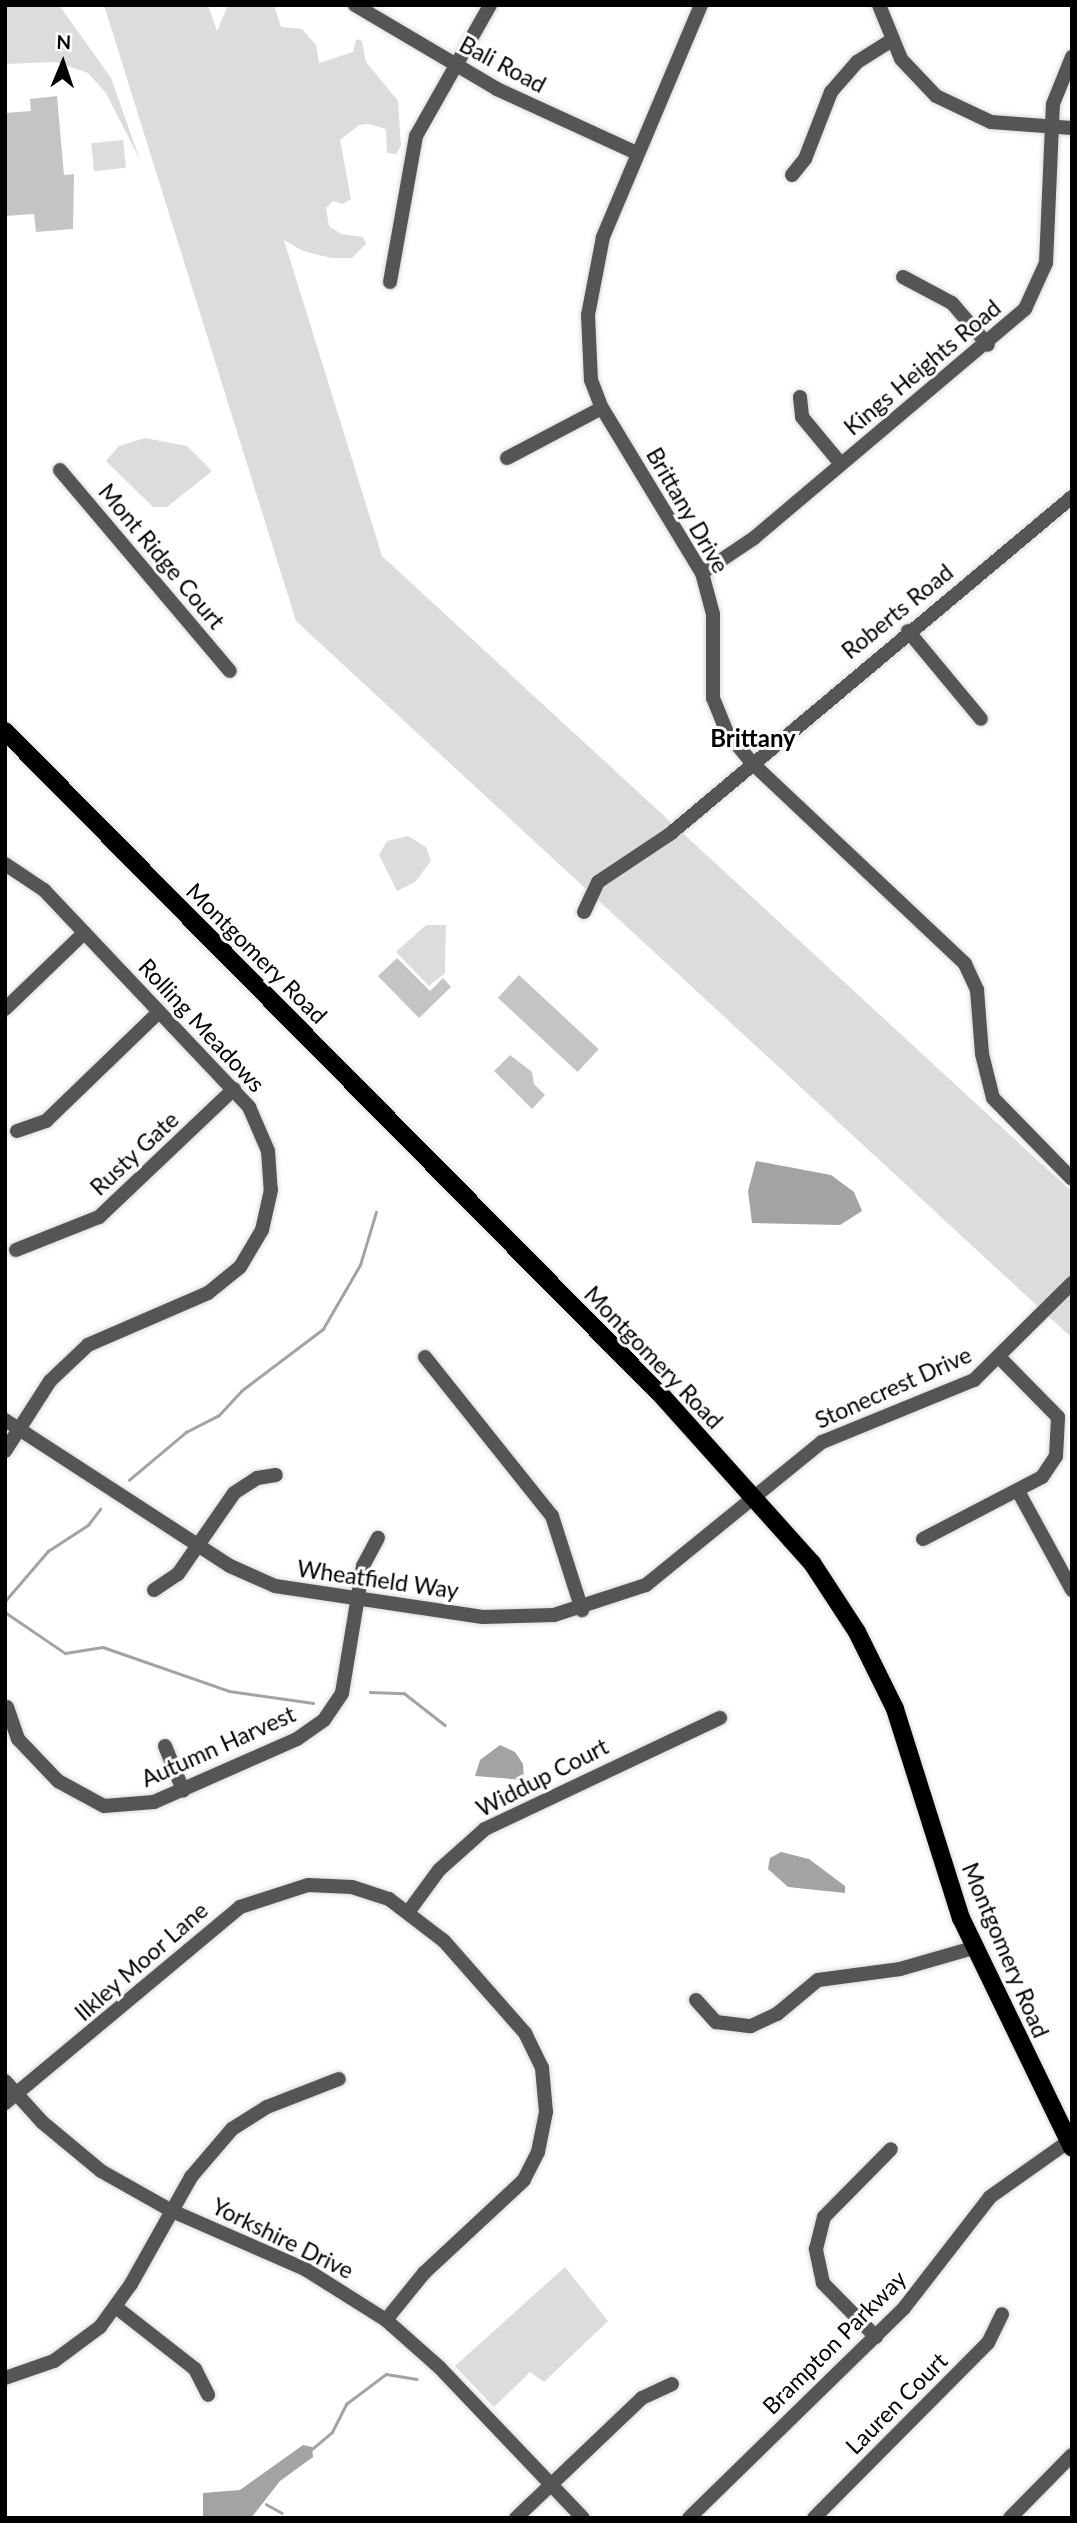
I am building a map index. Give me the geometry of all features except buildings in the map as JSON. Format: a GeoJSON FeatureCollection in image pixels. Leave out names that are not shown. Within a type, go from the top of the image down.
{"type":"FeatureCollection","features":[{"type":"Feature","properties":{"kind":"main road","name":"Montgomery Road"},"geometry":{"type":"LineString","coordinates":[[5,731],[755,1495],[833,1593],[879,1672],[973,1948],[1070,2143]]}},
{"type":"Feature","properties":{"kind":"street","name":"Bali Road"},"geometry":{"type":"LineString","coordinates":[[355,5],[455,66],[636,153]]}},
{"type":"Feature","properties":{"kind":"street"},"geometry":{"type":"LineString","coordinates":[[390,282],[416,136],[490,5]]}},
{"type":"Feature","properties":{"kind":"street","name":"Brittany Drive"},"geometry":{"type":"LineString","coordinates":[[701,5],[636,153],[603,237],[587,315],[587,361],[602,408],[702,573],[713,614],[711,676],[717,714],[752,763],[965,964],[977,990],[982,1054],[993,1098],[1072,1179]]}},
{"type":"Feature","properties":{"kind":"street"},"geometry":{"type":"LineString","coordinates":[[879,5],[891,41],[923,84],[956,108],[991,122],[1072,128]]}},
{"type":"Feature","properties":{"kind":"street"},"geometry":{"type":"LineString","coordinates":[[792,175],[805,159],[831,92],[857,62],[891,41]]}},
{"type":"Feature","properties":{"kind":"street","name":"Kings Heights Road"},"geometry":{"type":"LineString","coordinates":[[702,573],[754,538],[988,345],[1025,309],[1046,263],[1050,128],[1057,88],[1072,57]]}},
{"type":"Feature","properties":{"kind":"street"},"geometry":{"type":"LineString","coordinates":[[903,277],[941,295],[988,345]]}},
{"type":"Feature","properties":{"kind":"street"},"geometry":{"type":"LineString","coordinates":[[800,397],[802,416],[841,464]]}},
{"type":"Feature","properties":{"kind":"street"},"geometry":{"type":"LineString","coordinates":[[507,458],[602,408]]}},
{"type":"Feature","properties":{"kind":"street","name":"Mont Ridge Court"},"geometry":{"type":"LineString","coordinates":[[60,470],[230,671]]}},
{"type":"Feature","properties":{"kind":"street","name":"Roberts Road"},"geometry":{"type":"LineString","coordinates":[[584,912],[598,882],[670,834],[908,631],[1072,497]]}},
{"type":"Feature","properties":{"kind":"street"},"geometry":{"type":"LineString","coordinates":[[908,631],[981,719]]}},
{"type":"Feature","properties":{"kind":"street","name":"Rolling Meadows"},"geometry":{"type":"LineString","coordinates":[[5,864],[44,890],[234,1089],[257,1121],[271,1171],[268,1210],[252,1250],[208,1293],[88,1345],[50,1381],[5,1451]]}},
{"type":"Feature","properties":{"kind":"street"},"geometry":{"type":"LineString","coordinates":[[5,1009],[85,933]]}},
{"type":"Feature","properties":{"kind":"street"},"geometry":{"type":"LineString","coordinates":[[17,1131],[46,1121],[159,1012]]}},
{"type":"Feature","properties":{"kind":"street","name":"Rusty Gate"},"geometry":{"type":"LineString","coordinates":[[16,1250],[100,1217],[234,1089]]}},
{"type":"Feature","properties":{"kind":"street","name":"Stonecrest Drive"},"geometry":{"type":"LineString","coordinates":[[755,1495],[822,1442],[960,1387],[1001,1359],[1072,1283]]}},
{"type":"Feature","properties":{"kind":"street"},"geometry":{"type":"LineString","coordinates":[[425,1357],[552,1516],[582,1610]]}},
{"type":"Feature","properties":{"kind":"street"},"geometry":{"type":"LineString","coordinates":[[923,1539],[1018,1491],[1050,1468],[1060,1431],[1050,1404],[1001,1359]]}},
{"type":"Feature","properties":{"kind":"street","name":"Wheatfield Way"},"geometry":{"type":"LineString","coordinates":[[5,1420],[196,1545],[275,1586],[359,1600],[510,1618],[582,1610],[646,1585],[678,1564],[755,1495]]}},
{"type":"Feature","properties":{"kind":"street"},"geometry":{"type":"LineString","coordinates":[[153,1590],[171,1581],[234,1493],[257,1478],[276,1475]]}},
{"type":"Feature","properties":{"kind":"street"},"geometry":{"type":"LineString","coordinates":[[1018,1491],[1072,1590]]}},
{"type":"Feature","properties":{"kind":"street","name":"Autumn Harvest"},"geometry":{"type":"LineString","coordinates":[[7,1707],[18,1739],[58,1781],[89,1801],[137,1807],[183,1790],[297,1739],[324,1720],[348,1678],[363,1566],[378,1538]]}},
{"type":"Feature","properties":{"kind":"street","name":"Widdup Court"},"geometry":{"type":"LineString","coordinates":[[409,1911],[439,1870],[485,1829],[720,1718]]}},
{"type":"Feature","properties":{"kind":"street"},"geometry":{"type":"LineString","coordinates":[[165,1746],[183,1790]]}},
{"type":"Feature","properties":{"kind":"street","name":"Ilkley Moor Lane"},"geometry":{"type":"LineString","coordinates":[[11,2098],[79,2046],[190,1944],[260,1897],[330,1884],[372,1891],[409,1911],[444,1941],[525,2033],[542,2068],[546,2112],[538,2152],[524,2180],[424,2273],[387,2320]]}},
{"type":"Feature","properties":{"kind":"street"},"geometry":{"type":"LineString","coordinates":[[696,2000],[716,2022],[751,2026],[778,2014],[818,1980],[900,1969],[973,1948]]}},
{"type":"Feature","properties":{"kind":"street"},"geometry":{"type":"LineString","coordinates":[[5,2378],[74,2350],[117,2308],[204,2159],[232,2129],[267,2107],[339,2079]]}},
{"type":"Feature","properties":{"kind":"street","name":"Yorkshire Drive"},"geometry":{"type":"LineString","coordinates":[[5,2081],[11,2098],[81,2156],[172,2211],[305,2269],[387,2320],[583,2518]]}},
{"type":"Feature","properties":{"kind":"street","name":"Brampton Parkway"},"geometry":{"type":"LineString","coordinates":[[689,2518],[876,2337],[921,2289],[990,2197],[1070,2143]]}},
{"type":"Feature","properties":{"kind":"street"},"geometry":{"type":"LineString","coordinates":[[876,2337],[823,2283],[816,2249],[824,2217],[891,2149]]}},
{"type":"Feature","properties":{"kind":"street"},"geometry":{"type":"LineString","coordinates":[[117,2308],[195,2369],[208,2395]]}},
{"type":"Feature","properties":{"kind":"street","name":"Lauren Court"},"geometry":{"type":"LineString","coordinates":[[814,2518],[988,2343],[1002,2314]]}},
{"type":"Feature","properties":{"kind":"street"},"geometry":{"type":"LineString","coordinates":[[516,2518],[642,2398],[672,2384]]}},
{"type":"Feature","properties":{"kind":"street"},"geometry":{"type":"LineString","coordinates":[[1010,2518],[1072,2455]]}},
{"type":"Feature","properties":{"kind":"shaded area"},"geometry":{"type":"Polygon","coordinates":[[[5,5],[59,5],[111,78],[140,160],[106,93],[88,73],[56,62],[5,64],[5,5]]]}},
{"type":"Feature","properties":{"kind":"shaded area"},"geometry":{"type":"Polygon","coordinates":[[[104,5],[208,5],[217,31],[228,5],[274,5],[281,27],[302,29],[316,45],[319,63],[353,52],[356,39],[362,41],[366,62],[398,101],[401,146],[396,154],[387,153],[386,129],[369,124],[359,125],[340,140],[351,199],[343,204],[333,201],[326,208],[329,226],[341,234],[363,237],[366,244],[352,258],[331,258],[303,251],[284,240],[382,556],[1072,1192],[1072,1338],[296,621],[104,5]]]}},
{"type":"Feature","properties":{"kind":"shaded area"},"geometry":{"type":"Polygon","coordinates":[[[123,140],[126,168],[94,171],[91,143],[123,140]]]}},
{"type":"Feature","properties":{"kind":"shaded area"},"geometry":{"type":"Polygon","coordinates":[[[145,438],[187,446],[212,471],[167,507],[153,507],[106,461],[119,446],[145,438]]]}},
{"type":"Feature","properties":{"kind":"shaded area"},"geometry":{"type":"Polygon","coordinates":[[[408,836],[426,847],[431,861],[415,882],[397,891],[379,855],[387,841],[408,836]]]}},
{"type":"Feature","properties":{"kind":"shaded area"},"geometry":{"type":"Polygon","coordinates":[[[426,925],[446,925],[445,973],[429,986],[396,952],[426,925]]]}},
{"type":"Feature","properties":{"kind":"shaded area"},"geometry":{"type":"Polygon","coordinates":[[[756,1161],[831,1175],[854,1192],[862,1211],[840,1225],[752,1223],[748,1191],[756,1161]]]}},
{"type":"Feature","properties":{"kind":"shaded area"},"geometry":{"type":"Polygon","coordinates":[[[500,1745],[515,1752],[523,1764],[524,1780],[475,1776],[480,1760],[500,1745]]]}},
{"type":"Feature","properties":{"kind":"shaded area"},"geometry":{"type":"Polygon","coordinates":[[[781,1852],[809,1859],[845,1886],[845,1893],[788,1887],[768,1869],[770,1858],[781,1852]]]}},
{"type":"Feature","properties":{"kind":"shaded area"},"geometry":{"type":"Polygon","coordinates":[[[565,2267],[608,2321],[544,2382],[530,2372],[494,2407],[455,2366],[565,2267]]]}},
{"type":"Feature","properties":{"kind":"shaded area"},"geometry":{"type":"Polygon","coordinates":[[[303,2445],[312,2447],[313,2457],[280,2481],[251,2518],[203,2518],[203,2493],[240,2490],[303,2445]]]}},
{"type":"Feature","properties":{"kind":"waterway"},"geometry":{"type":"LineString","coordinates":[[129,1480],[186,1432],[218,1416],[241,1391],[323,1329],[360,1265],[376,1212]]}},
{"type":"Feature","properties":{"kind":"waterway"},"geometry":{"type":"LineString","coordinates":[[5,1601],[48,1551],[88,1525],[100,1509]]}},
{"type":"Feature","properties":{"kind":"waterway"},"geometry":{"type":"LineString","coordinates":[[5,1612],[65,1653],[103,1647],[229,1691],[313,1703]]}},
{"type":"Feature","properties":{"kind":"waterway"},"geometry":{"type":"LineString","coordinates":[[370,1692],[404,1693],[445,1725]]}},
{"type":"Feature","properties":{"kind":"waterway"},"geometry":{"type":"LineString","coordinates":[[312,2449],[332,2432],[346,2404],[386,2374],[417,2379]]}},
{"type":"Feature","properties":{"kind":"waterway"},"geometry":{"type":"LineString","coordinates":[[266,2504],[282,2513]]}},
{"type":"Feature","properties":{"kind":"district","name":"Brittany"},"geometry":{"type":"Point","coordinates":[753,738]}}]}
